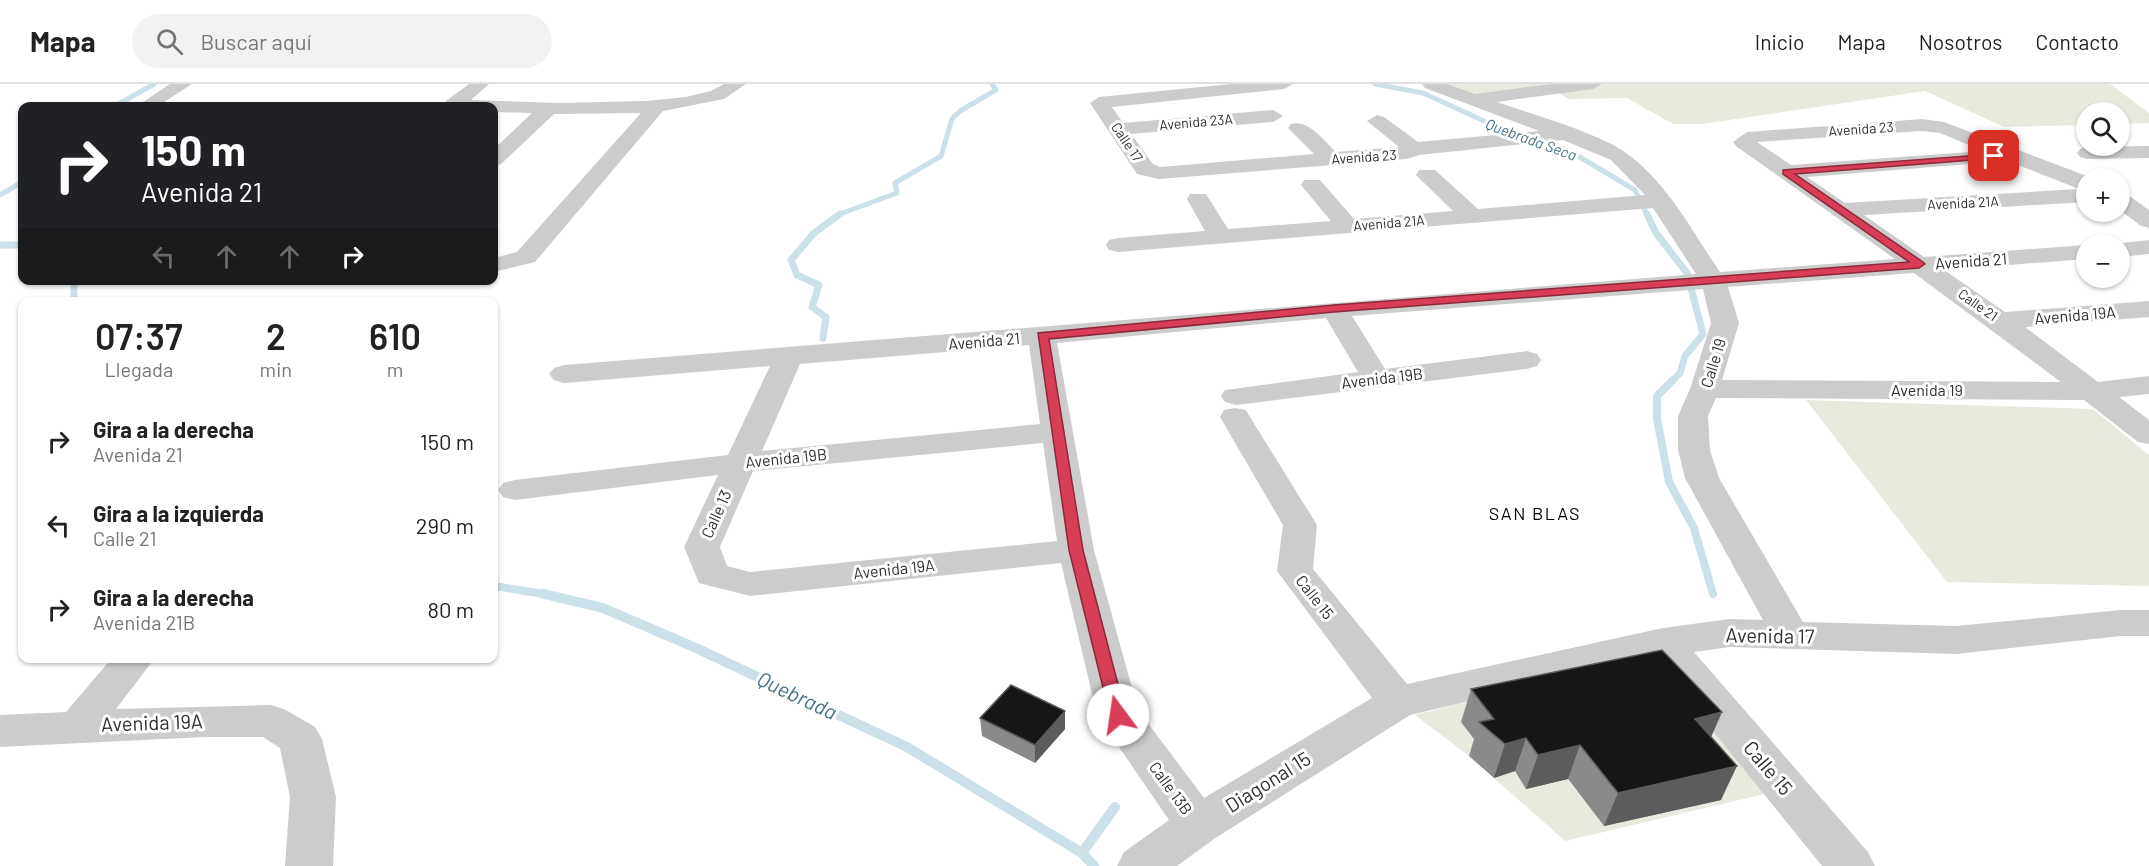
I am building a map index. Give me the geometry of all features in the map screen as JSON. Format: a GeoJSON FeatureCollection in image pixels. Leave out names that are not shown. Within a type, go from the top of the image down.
{"type":"FeatureCollection","features":[{"type":"Feature","properties":{"kind":"street"},"geometry":{"type":"LineString","coordinates":[[153,102],[183,84]]}},
{"type":"Feature","properties":{"kind":"street"},"geometry":{"type":"LineString","coordinates":[[457,102],[480,84]]}},
{"type":"Feature","properties":{"kind":"street"},"geometry":{"type":"LineString","coordinates":[[498,106],[656,107],[700,100],[731,90],[737,84]]}},
{"type":"Feature","properties":{"kind":"street"},"geometry":{"type":"LineString","coordinates":[[1242,88],[1284,84]]}},
{"type":"Feature","properties":{"kind":"street","name":"Calle 19"},"geometry":{"type":"LineString","coordinates":[[1431,84],[1568,134],[1618,156],[1648,183],[1713,280],[1725,323],[1705,389],[1693,416],[1694,450],[1702,477],[1791,635]]}},
{"type":"Feature","properties":{"kind":"street"},"geometry":{"type":"LineString","coordinates":[[1470,100],[1593,84]]}},
{"type":"Feature","properties":{"kind":"street","name":"Calle 17"},"geometry":{"type":"LineString","coordinates":[[1159,173],[1145,169],[1099,103],[1242,88]]}},
{"type":"Feature","properties":{"kind":"street","name":"Avenida 23A"},"geometry":{"type":"LineString","coordinates":[[1119,129],[1273,116],[1242,88]]}},
{"type":"Feature","properties":{"kind":"street"},"geometry":{"type":"LineString","coordinates":[[498,156],[551,106]]}},
{"type":"Feature","properties":{"kind":"street"},"geometry":{"type":"LineString","coordinates":[[498,264],[525,257],[656,107]]}},
{"type":"Feature","properties":{"kind":"street"},"geometry":{"type":"LineString","coordinates":[[1377,121],[1414,149]]}},
{"type":"Feature","properties":{"kind":"street","name":"Avenida 23"},"geometry":{"type":"LineString","coordinates":[[1743,142],[1754,136],[1922,125],[1944,128],[2076,180]]}},
{"type":"Feature","properties":{"kind":"street"},"geometry":{"type":"LineString","coordinates":[[1298,128],[1331,159]]}},
{"type":"Feature","properties":{"kind":"street","name":"Avenida 23"},"geometry":{"type":"LineString","coordinates":[[1159,173],[1407,153],[1414,149],[1568,134]]}},
{"type":"Feature","properties":{"kind":"street"},"geometry":{"type":"LineString","coordinates":[[1219,142],[1241,166]]}},
{"type":"Feature","properties":{"kind":"street","name":"Calle 21"},"geometry":{"type":"LineString","coordinates":[[1743,142],[2000,321],[2149,435]]}},
{"type":"Feature","properties":{"kind":"street"},"geometry":{"type":"LineString","coordinates":[[2130,154],[2145,154]]}},
{"type":"Feature","properties":{"kind":"street"},"geometry":{"type":"LineString","coordinates":[[1786,172],[2016,155]]}},
{"type":"Feature","properties":{"kind":"street"},"geometry":{"type":"LineString","coordinates":[[1427,175],[1473,216]]}},
{"type":"Feature","properties":{"kind":"street"},"geometry":{"type":"LineString","coordinates":[[1312,185],[1349,227]]}},
{"type":"Feature","properties":{"kind":"street","name":"Avenida 21A"},"geometry":{"type":"LineString","coordinates":[[1840,210],[2076,196]]}},
{"type":"Feature","properties":{"kind":"street"},"geometry":{"type":"LineString","coordinates":[[1198,199],[1221,237]]}},
{"type":"Feature","properties":{"kind":"street","name":"Avenida 21A"},"geometry":{"type":"LineString","coordinates":[[1118,245],[1659,201]]}},
{"type":"Feature","properties":{"kind":"street"},"geometry":{"type":"LineString","coordinates":[[2130,207],[2149,220]]}},
{"type":"Feature","properties":{"kind":"street"},"geometry":{"type":"LineString","coordinates":[[2130,249],[2149,247]]}},
{"type":"Feature","properties":{"kind":"street","name":"Avenida 21"},"geometry":{"type":"LineString","coordinates":[[564,374],[1042,336],[1334,309],[2076,253]]}},
{"type":"Feature","properties":{"kind":"street"},"geometry":{"type":"LineString","coordinates":[[1334,309],[1377,379]]}},
{"type":"Feature","properties":{"kind":"street","name":"Avenida 19A"},"geometry":{"type":"LineString","coordinates":[[2000,321],[2149,309]]}},
{"type":"Feature","properties":{"kind":"street","name":"Calle 13B"},"geometry":{"type":"LineString","coordinates":[[1042,336],[1076,550],[1118,715],[1198,825]]}},
{"type":"Feature","properties":{"kind":"street","name":"Calle 13"},"geometry":{"type":"LineString","coordinates":[[712,574],[702,547],[789,357]]}},
{"type":"Feature","properties":{"kind":"street","name":"Avenida 19B"},"geometry":{"type":"LineString","coordinates":[[1235,406],[1377,379],[1527,360]]}},
{"type":"Feature","properties":{"kind":"street","name":"Avenida 19"},"geometry":{"type":"LineString","coordinates":[[1705,389],[2094,391],[2149,385]]}},
{"type":"Feature","properties":{"kind":"street","name":"Calle 15"},"geometry":{"type":"LineString","coordinates":[[1235,406],[1300,525],[1295,571],[1398,702]]}},
{"type":"Feature","properties":{"kind":"street","name":"Avenida 19B"},"geometry":{"type":"LineString","coordinates":[[515,490],[740,463],[1058,432]]}},
{"type":"Feature","properties":{"kind":"street","name":"Avenida 19A"},"geometry":{"type":"LineString","coordinates":[[712,574],[750,584],[1076,550]]}},
{"type":"Feature","properties":{"kind":"street","name":"Avenida 17"},"geometry":{"type":"LineString","coordinates":[[1398,702],[1663,642],[1730,633],[1956,640],[2121,623],[2149,623]]}},
{"type":"Feature","properties":{"kind":"street","name":"Calle 15"},"geometry":{"type":"LineString","coordinates":[[1663,642],[1851,866]]}},
{"type":"Feature","properties":{"kind":"street"},"geometry":{"type":"LineString","coordinates":[[78,726],[131,663]]}},
{"type":"Feature","properties":{"kind":"street","name":"Diagonal 15"},"geometry":{"type":"LineString","coordinates":[[1141,866],[1198,825],[1398,702]]}},
{"type":"Feature","properties":{"kind":"street","name":"Avenida 19A"},"geometry":{"type":"LineString","coordinates":[[0,731],[78,726],[271,721],[300,740],[313,798],[309,866]]}},
{"type":"Feature","properties":{"kind":"shaded area"},"geometry":{"type":"Polygon","coordinates":[[[1450,84],[2110,84],[2149,113],[2149,123],[2130,124],[2130,102],[2076,102],[2076,125],[2004,127],[1925,91],[1702,124],[1673,124],[1627,98],[1569,99],[1556,92],[1490,101],[1450,84]]]}},
{"type":"Feature","properties":{"kind":"shaded area"},"geometry":{"type":"Polygon","coordinates":[[[1806,400],[2093,409],[2149,455],[2149,586],[1947,582],[1806,400]]]}},
{"type":"Feature","properties":{"kind":"shaded area"},"geometry":{"type":"Polygon","coordinates":[[[1657,655],[1773,792],[1565,841],[1494,778],[1515,771],[1567,779],[1604,826],[1720,800],[1462,722],[1484,752],[1469,756],[1415,715],[1657,655]]]}},
{"type":"Feature","properties":{"kind":"building"},"geometry":{"type":"Polygon","coordinates":[[[1662,650],[1722,712],[1695,719],[1737,766],[1618,793],[1580,745],[1538,755],[1526,738],[1505,744],[1479,722],[1494,719],[1471,689],[1662,650]]]}},
{"type":"Feature","properties":{"kind":"building"},"geometry":{"type":"Polygon","coordinates":[[[1011,685],[1065,711],[1035,745],[980,718],[1011,685]]]}},
{"type":"Feature","properties":{"kind":"waterway","name":"Quebrada"},"geometry":{"type":"LineString","coordinates":[[122,102],[154,84]]}},
{"type":"Feature","properties":{"kind":"waterway"},"geometry":{"type":"LineString","coordinates":[[837,215],[897,193],[895,183],[941,156],[952,119],[960,111],[996,90],[992,84]]}},
{"type":"Feature","properties":{"kind":"waterway","name":"Quebrada Seca"},"geometry":{"type":"LineString","coordinates":[[1375,84],[1423,93],[1517,136]]}},
{"type":"Feature","properties":{"kind":"waterway","name":"Quebrada Seca"},"geometry":{"type":"LineString","coordinates":[[1535,140],[1568,150],[1635,190],[1647,215]]}},
{"type":"Feature","properties":{"kind":"waterway","name":"Quebrada"},"geometry":{"type":"LineString","coordinates":[[0,195],[18,184]]}},
{"type":"Feature","properties":{"kind":"waterway"},"geometry":{"type":"LineString","coordinates":[[823,338],[826,317],[812,307],[819,285],[797,275],[791,260],[814,233],[840,214]]}},
{"type":"Feature","properties":{"kind":"waterway","name":"Quebrada Seca"},"geometry":{"type":"LineString","coordinates":[[1647,214],[1656,233],[1687,273],[1703,334],[1685,356],[1680,373],[1657,396],[1657,419],[1669,482],[1694,528],[1713,594]]}},
{"type":"Feature","properties":{"kind":"waterway","name":"Quebrada"},"geometry":{"type":"LineString","coordinates":[[0,245],[18,245]]}},
{"type":"Feature","properties":{"kind":"waterway","name":"Quebrada"},"geometry":{"type":"LineString","coordinates":[[74,285],[74,297]]}},
{"type":"Feature","properties":{"kind":"waterway","name":"Quebrada"},"geometry":{"type":"LineString","coordinates":[[498,587],[544,594]]}},
{"type":"Feature","properties":{"kind":"waterway","name":"Quebrada"},"geometry":{"type":"LineString","coordinates":[[544,594],[550,595]]}},
{"type":"Feature","properties":{"kind":"waterway","name":"Quebrada"},"geometry":{"type":"LineString","coordinates":[[544,594],[603,608],[696,648],[907,747],[1082,853]]}},
{"type":"Feature","properties":{"kind":"waterway"},"geometry":{"type":"LineString","coordinates":[[1082,853],[1115,807]]}},
{"type":"Feature","properties":{"kind":"waterway"},"geometry":{"type":"LineString","coordinates":[[1082,853],[1094,866]]}},
{"type":"Feature","properties":{"kind":"district","name":"SAN BLAS"},"geometry":{"type":"Point","coordinates":[1535,514]}},
{"type":"Feature","properties":{"kind":"route"},"geometry":{"type":"LineString","coordinates":[[1118,715],[1076,550],[1042,336],[1334,309],[1919,264],[1786,172],[1994,156]]}}]}
